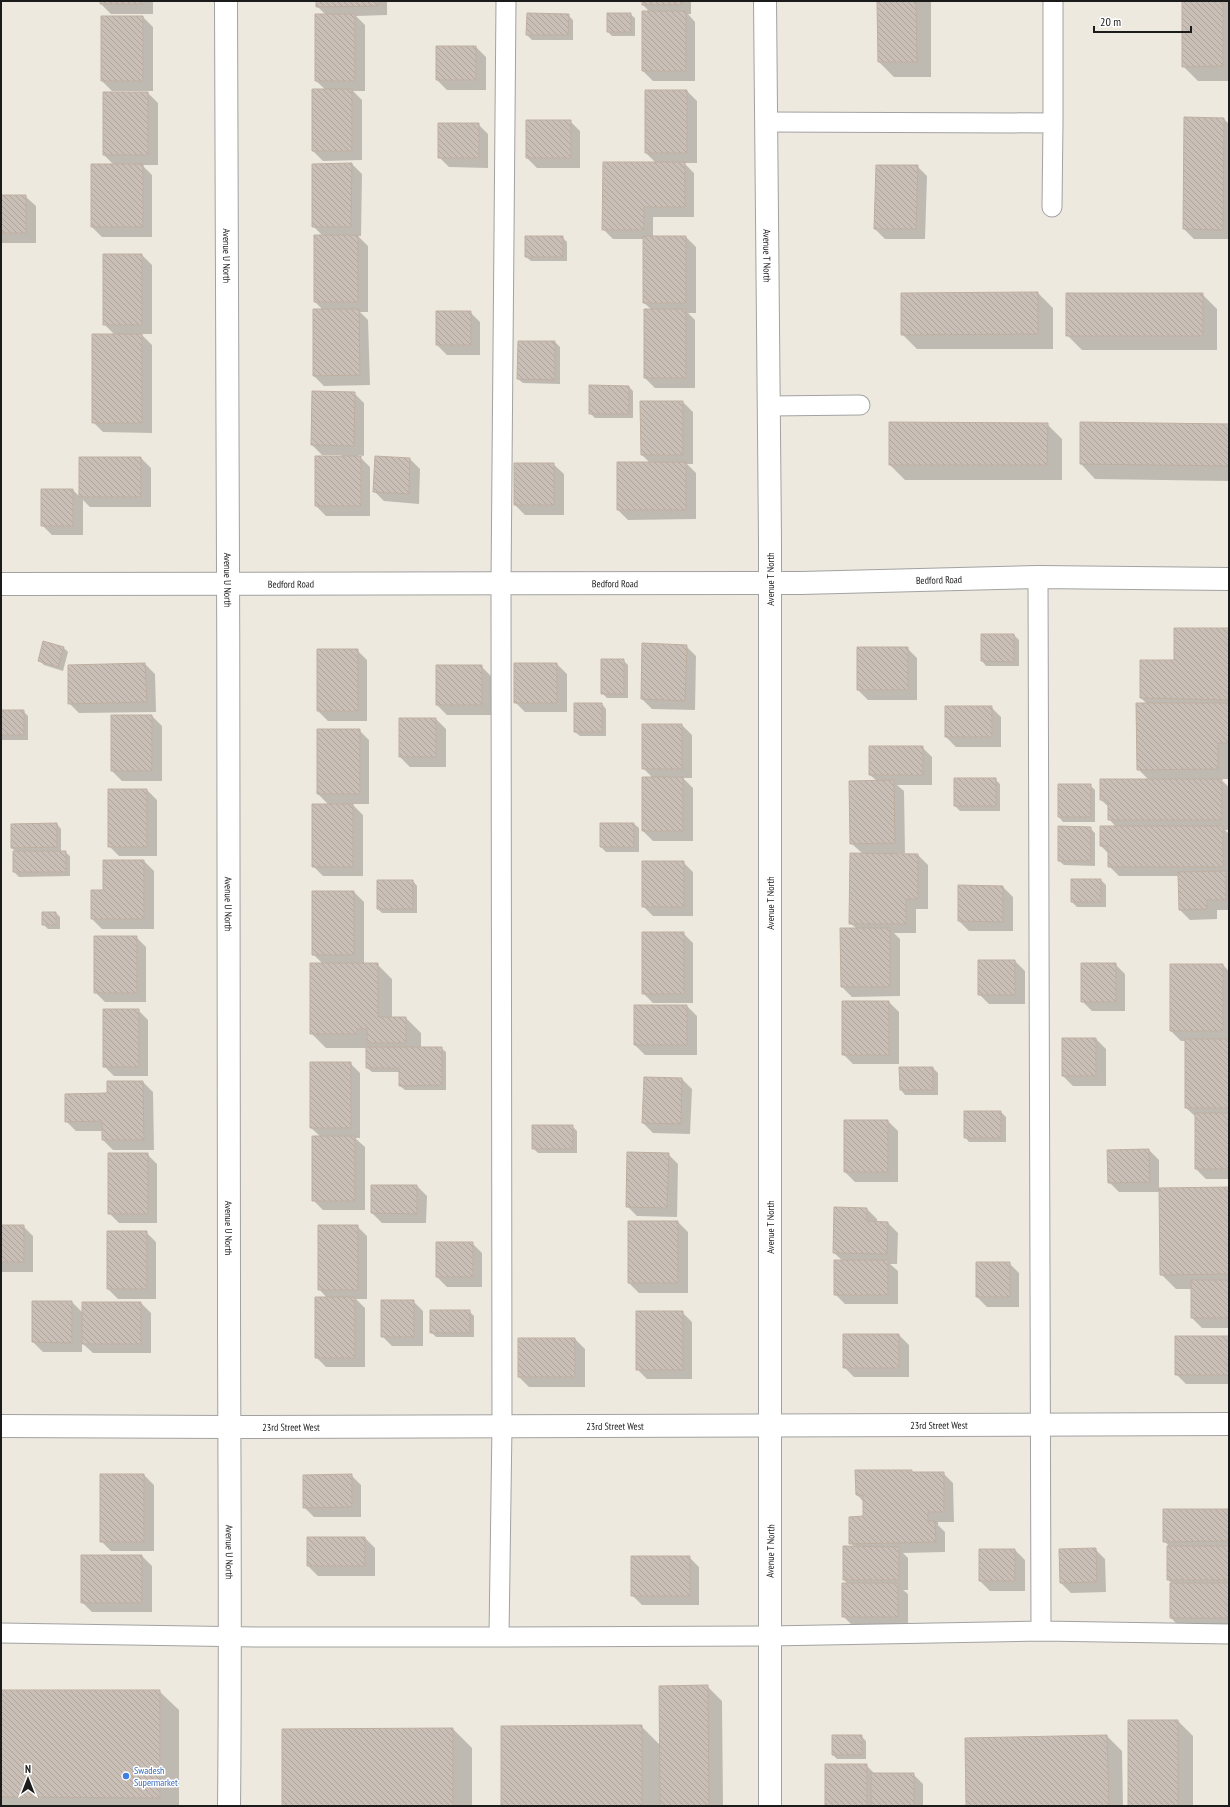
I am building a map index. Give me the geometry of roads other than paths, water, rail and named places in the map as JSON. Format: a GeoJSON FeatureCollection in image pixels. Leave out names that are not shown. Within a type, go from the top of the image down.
{"type":"FeatureCollection","features":[{"type":"Feature","properties":{"kind":"street","name":"Avenue U North"},"geometry":{"type":"LineString","coordinates":[[226,1],[229,584],[229,1427],[231,1636],[229,1806]]}},
{"type":"Feature","properties":{"kind":"street","name":"Avenue T North"},"geometry":{"type":"LineString","coordinates":[[765,1],[770,583],[770,1806]]}},
{"type":"Feature","properties":{"kind":"street","name":"Bedford Road"},"geometry":{"type":"LineString","coordinates":[[1,584],[770,583],[1038,576],[1229,579]]}},
{"type":"Feature","properties":{"kind":"street","name":"23rd Street West"},"geometry":{"type":"LineString","coordinates":[[1,1426],[229,1427],[1229,1424]]}},
{"type":"Feature","properties":{"kind":"lane"},"geometry":{"type":"LineString","coordinates":[[499,1637],[502,1425],[501,584],[506,1]]}},
{"type":"Feature","properties":{"kind":"lane"},"geometry":{"type":"LineString","coordinates":[[1052,208],[1053,1]]}},
{"type":"Feature","properties":{"kind":"lane"},"geometry":{"type":"LineString","coordinates":[[766,122],[1053,123]]}},
{"type":"Feature","properties":{"kind":"lane"},"geometry":{"type":"LineString","coordinates":[[769,406],[860,406]]}},
{"type":"Feature","properties":{"kind":"lane"},"geometry":{"type":"LineString","coordinates":[[1038,576],[1041,1632]]}},
{"type":"Feature","properties":{"kind":"lane"},"geometry":{"type":"LineString","coordinates":[[1,1634],[499,1637],[769,1636],[1041,1632],[1229,1634]]}},
{"type":"Feature","properties":{"kind":"place","name":"Swadesh Supermarket"},"geometry":{"type":"Point","coordinates":[126,1776]}}]}
